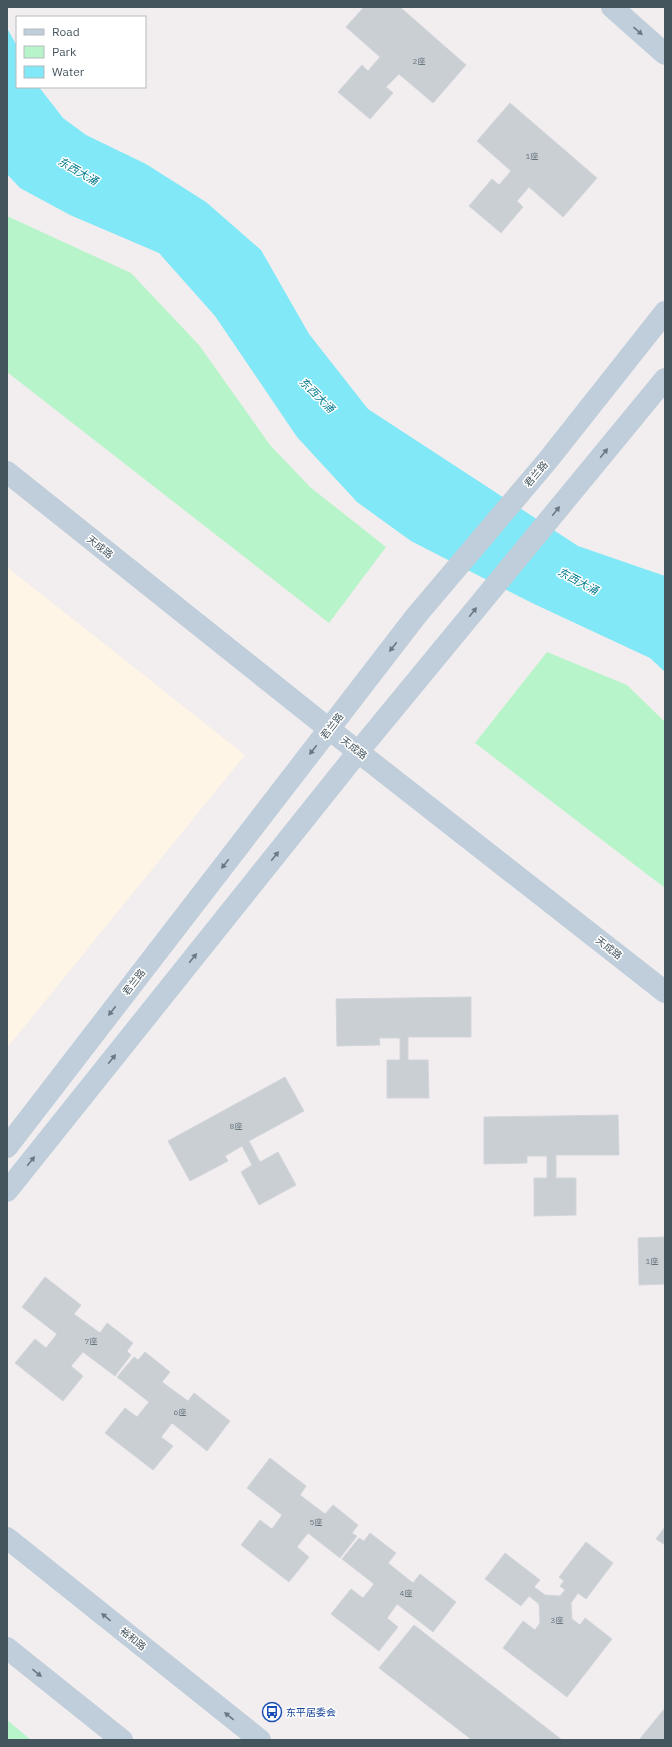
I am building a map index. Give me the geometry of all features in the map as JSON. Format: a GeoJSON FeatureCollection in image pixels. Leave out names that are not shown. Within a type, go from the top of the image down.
{"type":"FeatureCollection","features":[{"type":"Feature","properties":{"kind":"street"},"geometry":{"type":"LineString","coordinates":[[612,7],[665,54]]}},
{"type":"Feature","properties":{"kind":"street","name":"君兰路"},"geometry":{"type":"LineString","coordinates":[[7,1147],[416,616],[548,460],[665,312]]}},
{"type":"Feature","properties":{"kind":"street"},"geometry":{"type":"LineString","coordinates":[[7,1191],[358,752],[665,379]]}},
{"type":"Feature","properties":{"kind":"street","name":"天成路"},"geometry":{"type":"LineString","coordinates":[[7,472],[358,752],[665,992]]}},
{"type":"Feature","properties":{"kind":"street","name":"裕和路"},"geometry":{"type":"LineString","coordinates":[[7,1538],[260,1740]]}},
{"type":"Feature","properties":{"kind":"street"},"geometry":{"type":"LineString","coordinates":[[7,1648],[122,1740]]}},
{"type":"Feature","properties":{"kind":"shaded area"},"geometry":{"type":"Polygon","coordinates":[[[7,567],[245,755],[7,1048],[7,567]]]}},
{"type":"Feature","properties":{"kind":"green space"},"geometry":{"type":"Polygon","coordinates":[[[7,216],[131,273],[199,345],[270,445],[310,487],[386,547],[329,623],[7,372],[7,216]]]}},
{"type":"Feature","properties":{"kind":"green space"},"geometry":{"type":"Polygon","coordinates":[[[547,652],[627,685],[665,722],[665,888],[475,743],[547,652]]]}},
{"type":"Feature","properties":{"kind":"green space"},"geometry":{"type":"Polygon","coordinates":[[[7,1720],[31,1740],[7,1740],[7,1720]]]}},
{"type":"Feature","properties":{"kind":"water","name":"东西大涌"},"geometry":{"type":"Polygon","coordinates":[[[7,28],[16,44],[16,88],[40,88],[63,118],[86,135],[146,164],[206,202],[261,250],[309,334],[368,409],[578,546],[665,576],[665,672],[650,658],[532,603],[411,541],[357,502],[297,437],[215,316],[159,253],[70,215],[20,188],[7,174],[7,28]]]}},
{"type":"Feature","properties":{"kind":"building"},"geometry":{"type":"Polygon","coordinates":[[[364,7],[400,7],[466,65],[433,103],[399,74],[386,87],[393,93],[370,119],[338,92],[362,65],[368,71],[380,57],[346,27],[364,7]]]}},
{"type":"Feature","properties":{"kind":"building"},"geometry":{"type":"Polygon","coordinates":[[[510,103],[597,178],[563,217],[529,187],[517,201],[523,207],[501,233],[469,206],[492,179],[499,185],[511,171],[477,141],[510,103]]]}},
{"type":"Feature","properties":{"kind":"building"},"geometry":{"type":"Polygon","coordinates":[[[471,997],[471,1037],[408,1037],[408,1060],[428,1060],[429,1098],[387,1098],[387,1060],[400,1060],[400,1038],[379,1038],[380,1045],[337,1046],[336,999],[471,997]]]}},
{"type":"Feature","properties":{"kind":"building"},"geometry":{"type":"Polygon","coordinates":[[[285,1077],[304,1111],[249,1141],[260,1162],[278,1152],[296,1185],[259,1205],[241,1172],[252,1165],[242,1146],[225,1156],[228,1161],[190,1181],[168,1141],[285,1077]]]}},
{"type":"Feature","properties":{"kind":"building"},"geometry":{"type":"Polygon","coordinates":[[[618,1115],[619,1155],[556,1155],[556,1178],[576,1178],[576,1215],[534,1216],[534,1178],[547,1178],[547,1156],[527,1156],[527,1163],[484,1164],[484,1117],[618,1115]]]}},
{"type":"Feature","properties":{"kind":"building"},"geometry":{"type":"Polygon","coordinates":[[[665,1237],[665,1284],[639,1285],[638,1238],[665,1237]]]}},
{"type":"Feature","properties":{"kind":"building"},"geometry":{"type":"Polygon","coordinates":[[[45,1277],[81,1305],[74,1314],[100,1333],[107,1323],[133,1343],[127,1351],[131,1355],[115,1376],[83,1352],[71,1366],[83,1376],[63,1401],[15,1363],[35,1339],[46,1348],[57,1334],[22,1307],[45,1277]]]}},
{"type":"Feature","properties":{"kind":"building"},"geometry":{"type":"Polygon","coordinates":[[[145,1352],[170,1372],[162,1382],[188,1401],[194,1393],[230,1421],[207,1451],[172,1423],[161,1437],[173,1446],[153,1470],[105,1433],[125,1408],[137,1417],[149,1402],[117,1377],[134,1357],[138,1360],[145,1352]]]}},
{"type":"Feature","properties":{"kind":"building"},"geometry":{"type":"Polygon","coordinates":[[[270,1458],[306,1486],[300,1495],[325,1514],[333,1505],[358,1525],[352,1533],[357,1536],[340,1558],[308,1533],[297,1547],[309,1557],[289,1582],[241,1545],[260,1520],[272,1529],[282,1515],[247,1488],[270,1458]]]}},
{"type":"Feature","properties":{"kind":"building"},"geometry":{"type":"Polygon","coordinates":[[[665,1527],[665,1545],[656,1539],[665,1527]]]}},
{"type":"Feature","properties":{"kind":"building"},"geometry":{"type":"Polygon","coordinates":[[[370,1533],[396,1553],[388,1563],[413,1583],[420,1574],[456,1602],[433,1632],[397,1604],[387,1618],[398,1627],[379,1651],[331,1614],[351,1589],[363,1598],[374,1584],[342,1559],[359,1538],[364,1541],[370,1533]]]}},
{"type":"Feature","properties":{"kind":"building"},"geometry":{"type":"Polygon","coordinates":[[[586,1542],[613,1563],[586,1599],[578,1593],[571,1603],[572,1619],[580,1625],[585,1618],[612,1639],[567,1697],[503,1648],[523,1621],[535,1630],[540,1623],[539,1604],[529,1596],[521,1606],[485,1579],[505,1553],[540,1580],[534,1587],[545,1595],[560,1596],[565,1590],[560,1586],[564,1581],[559,1577],[586,1542]]]}},
{"type":"Feature","properties":{"kind":"building"},"geometry":{"type":"Polygon","coordinates":[[[414,1625],[562,1740],[472,1740],[379,1668],[414,1625]]]}},
{"type":"Feature","properties":{"kind":"building"},"geometry":{"type":"Polygon","coordinates":[[[665,1708],[665,1740],[639,1740],[665,1708]]]}},
{"type":"Feature","properties":{"kind":"place","name":"东平居委会"},"geometry":{"type":"Point","coordinates":[272,1712]}}]}
